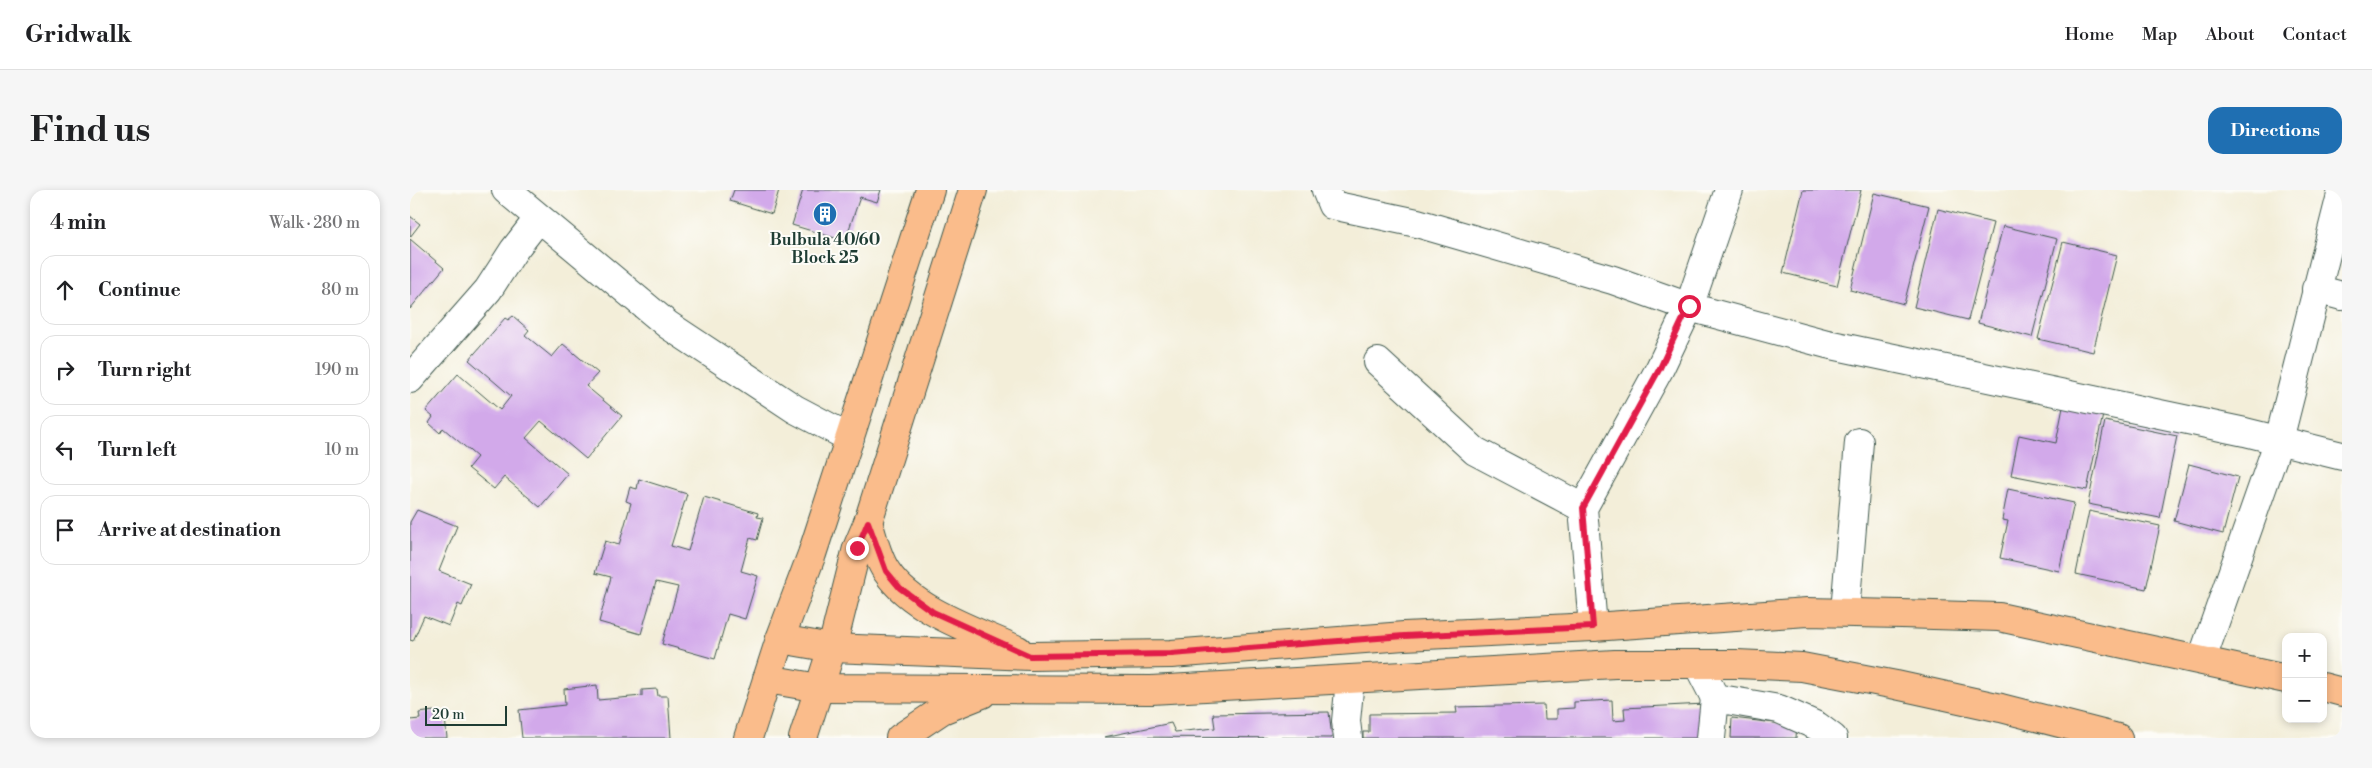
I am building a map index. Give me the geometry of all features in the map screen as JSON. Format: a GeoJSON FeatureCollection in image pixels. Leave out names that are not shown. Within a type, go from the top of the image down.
{"type":"FeatureCollection","features":[{"type":"Feature","properties":{"kind":"main road"},"geometry":{"type":"LineString","coordinates":[[748,738],[780,639],[812,554],[930,190]]}},
{"type":"Feature","properties":{"kind":"main road"},"geometry":{"type":"LineString","coordinates":[[803,738],[832,648],[857,548],[868,522],[973,190]]}},
{"type":"Feature","properties":{"kind":"main road"},"geometry":{"type":"LineString","coordinates":[[868,522],[886,571],[900,588],[933,612],[1030,656]]}},
{"type":"Feature","properties":{"kind":"main road"},"geometry":{"type":"LineString","coordinates":[[780,639],[832,648],[1030,656],[1171,654],[1404,636],[1593,627],[1807,612],[1845,612],[1999,617],[2202,659],[2282,678]]}},
{"type":"Feature","properties":{"kind":"main road"},"geometry":{"type":"LineString","coordinates":[[767,679],[819,688],[1151,690],[1615,664],[1802,667],[2001,708],[2118,738]]}},
{"type":"Feature","properties":{"kind":"main road"},"geometry":{"type":"LineString","coordinates":[[2327,688],[2342,692]]}},
{"type":"Feature","properties":{"kind":"main road"},"geometry":{"type":"LineString","coordinates":[[900,738],[942,710],[997,689]]}},
{"type":"Feature","properties":{"kind":"street"},"geometry":{"type":"LineString","coordinates":[[506,190],[668,325],[796,409],[850,438]]}},
{"type":"Feature","properties":{"kind":"street"},"geometry":{"type":"LineString","coordinates":[[1326,190],[1332,205],[1417,223],[1613,280],[1689,306],[1826,344],[2279,440],[2342,456]]}},
{"type":"Feature","properties":{"kind":"street"},"geometry":{"type":"LineString","coordinates":[[1593,627],[1583,508],[1660,368],[1689,306],[1729,190]]}},
{"type":"Feature","properties":{"kind":"street"},"geometry":{"type":"LineString","coordinates":[[2202,659],[2279,440],[2342,191]]}},
{"type":"Feature","properties":{"kind":"street"},"geometry":{"type":"LineString","coordinates":[[410,379],[488,290],[538,218]]}},
{"type":"Feature","properties":{"kind":"street"},"geometry":{"type":"LineString","coordinates":[[2316,289],[2342,296]]}},
{"type":"Feature","properties":{"kind":"street"},"geometry":{"type":"LineString","coordinates":[[1378,362],[1476,451],[1583,508]]}},
{"type":"Feature","properties":{"kind":"street"},"geometry":{"type":"LineString","coordinates":[[1845,612],[1859,442]]}},
{"type":"Feature","properties":{"kind":"street"},"geometry":{"type":"LineString","coordinates":[[1698,665],[1715,698],[1711,738]]}},
{"type":"Feature","properties":{"kind":"street"},"geometry":{"type":"LineString","coordinates":[[1348,738],[1346,721],[1350,680]]}},
{"type":"Feature","properties":{"kind":"street"},"geometry":{"type":"LineString","coordinates":[[1715,698],[1779,709],[1817,726],[1834,738]]}},
{"type":"Feature","properties":{"kind":"building","name":"Bulbula 40/60 Block 25"},"geometry":{"type":"Polygon","coordinates":[[[734,190],[779,190],[772,214],[730,201],[734,190]]]}},
{"type":"Feature","properties":{"kind":"building","name":"Bulbula 40/60 Block 25"},"geometry":{"type":"Polygon","coordinates":[[[803,190],[881,190],[877,202],[860,197],[845,241],[792,225],[803,190]]]}},
{"type":"Feature","properties":{"kind":"building"},"geometry":{"type":"Polygon","coordinates":[[[1803,190],[1861,190],[1837,286],[1783,273],[1803,190]]]}},
{"type":"Feature","properties":{"kind":"building"},"geometry":{"type":"Polygon","coordinates":[[[1874,193],[1929,206],[1904,304],[1850,290],[1874,193]]]}},
{"type":"Feature","properties":{"kind":"building"},"geometry":{"type":"Polygon","coordinates":[[[1938,209],[1993,223],[1968,320],[1914,307],[1938,209]]]}},
{"type":"Feature","properties":{"kind":"building"},"geometry":{"type":"Polygon","coordinates":[[[410,216],[420,224],[410,237],[410,216]]]}},
{"type":"Feature","properties":{"kind":"building"},"geometry":{"type":"Polygon","coordinates":[[[2003,226],[2057,239],[2032,337],[1978,323],[2003,226]]]}},
{"type":"Feature","properties":{"kind":"building"},"geometry":{"type":"Polygon","coordinates":[[[410,239],[444,268],[410,309],[410,239]]]}},
{"type":"Feature","properties":{"kind":"building"},"geometry":{"type":"Polygon","coordinates":[[[2063,242],[2117,255],[2093,352],[2038,339],[2063,242]]]}},
{"type":"Feature","properties":{"kind":"building"},"geometry":{"type":"Polygon","coordinates":[[[513,316],[529,330],[525,335],[552,357],[563,344],[598,373],[586,386],[622,416],[586,459],[541,421],[526,438],[568,474],[540,507],[504,477],[494,489],[468,468],[477,457],[443,428],[440,433],[429,423],[433,417],[426,411],[458,374],[500,410],[511,396],[469,360],[505,318],[508,320],[513,316]]]}},
{"type":"Feature","properties":{"kind":"building"},"geometry":{"type":"Polygon","coordinates":[[[2064,402],[2104,410],[2087,490],[2011,475],[2019,435],[2056,443],[2064,402]]]}},
{"type":"Feature","properties":{"kind":"building"},"geometry":{"type":"Polygon","coordinates":[[[2105,421],[2177,436],[2160,518],[2088,504],[2105,421]]]}},
{"type":"Feature","properties":{"kind":"building"},"geometry":{"type":"Polygon","coordinates":[[[2189,464],[2238,477],[2223,534],[2174,521],[2189,464]]]}},
{"type":"Feature","properties":{"kind":"building"},"geometry":{"type":"Polygon","coordinates":[[[639,479],[687,494],[671,546],[688,551],[704,497],[758,513],[757,517],[763,518],[757,540],[750,538],[741,571],[758,576],[745,619],[728,614],[715,659],[662,644],[678,587],[656,582],[641,634],[599,622],[611,577],[595,573],[605,541],[619,545],[631,503],[626,501],[630,487],[637,489],[639,479]]]}},
{"type":"Feature","properties":{"kind":"building"},"geometry":{"type":"Polygon","coordinates":[[[2008,489],[2074,503],[2059,571],[2000,558],[2008,521],[2002,520],[2008,489]]]}},
{"type":"Feature","properties":{"kind":"building"},"geometry":{"type":"Polygon","coordinates":[[[417,510],[457,526],[439,571],[471,584],[462,606],[458,604],[449,626],[424,616],[413,641],[410,640],[410,522],[417,510]]]}},
{"type":"Feature","properties":{"kind":"building"},"geometry":{"type":"Polygon","coordinates":[[[2089,511],[2160,526],[2146,589],[2076,574],[2089,511]]]}},
{"type":"Feature","properties":{"kind":"building"},"geometry":{"type":"Polygon","coordinates":[[[597,685],[598,700],[642,696],[642,690],[657,689],[658,696],[668,696],[671,738],[522,738],[519,710],[565,705],[564,689],[597,685]]]}},
{"type":"Feature","properties":{"kind":"building"},"geometry":{"type":"Polygon","coordinates":[[[1612,700],[1613,721],[1625,720],[1624,708],[1705,704],[1707,738],[1363,738],[1363,732],[1369,732],[1369,714],[1457,713],[1456,707],[1544,705],[1545,719],[1557,719],[1557,709],[1574,708],[1574,702],[1612,700]]]}},
{"type":"Feature","properties":{"kind":"building"},"geometry":{"type":"Polygon","coordinates":[[[434,711],[435,719],[445,717],[447,738],[410,738],[410,720],[420,719],[419,713],[434,711]]]}},
{"type":"Feature","properties":{"kind":"building"},"geometry":{"type":"Polygon","coordinates":[[[1329,712],[1332,738],[1104,737],[1171,723],[1175,732],[1215,728],[1213,714],[1329,712]]]}},
{"type":"Feature","properties":{"kind":"building"},"geometry":{"type":"Polygon","coordinates":[[[1732,718],[1784,724],[1797,721],[1796,738],[1731,738],[1732,718]]]}},
{"type":"Feature","properties":{"kind":"place","name":"Bulbula 40/60 Block 25"},"geometry":{"type":"Point","coordinates":[825,214]}},
{"type":"Feature","properties":{"kind":"route"},"geometry":{"type":"LineString","coordinates":[[857,548],[868,522],[886,571],[900,588],[933,612],[1030,656],[1171,654],[1404,636],[1593,627],[1583,508],[1660,368],[1689,306]]}}]}
